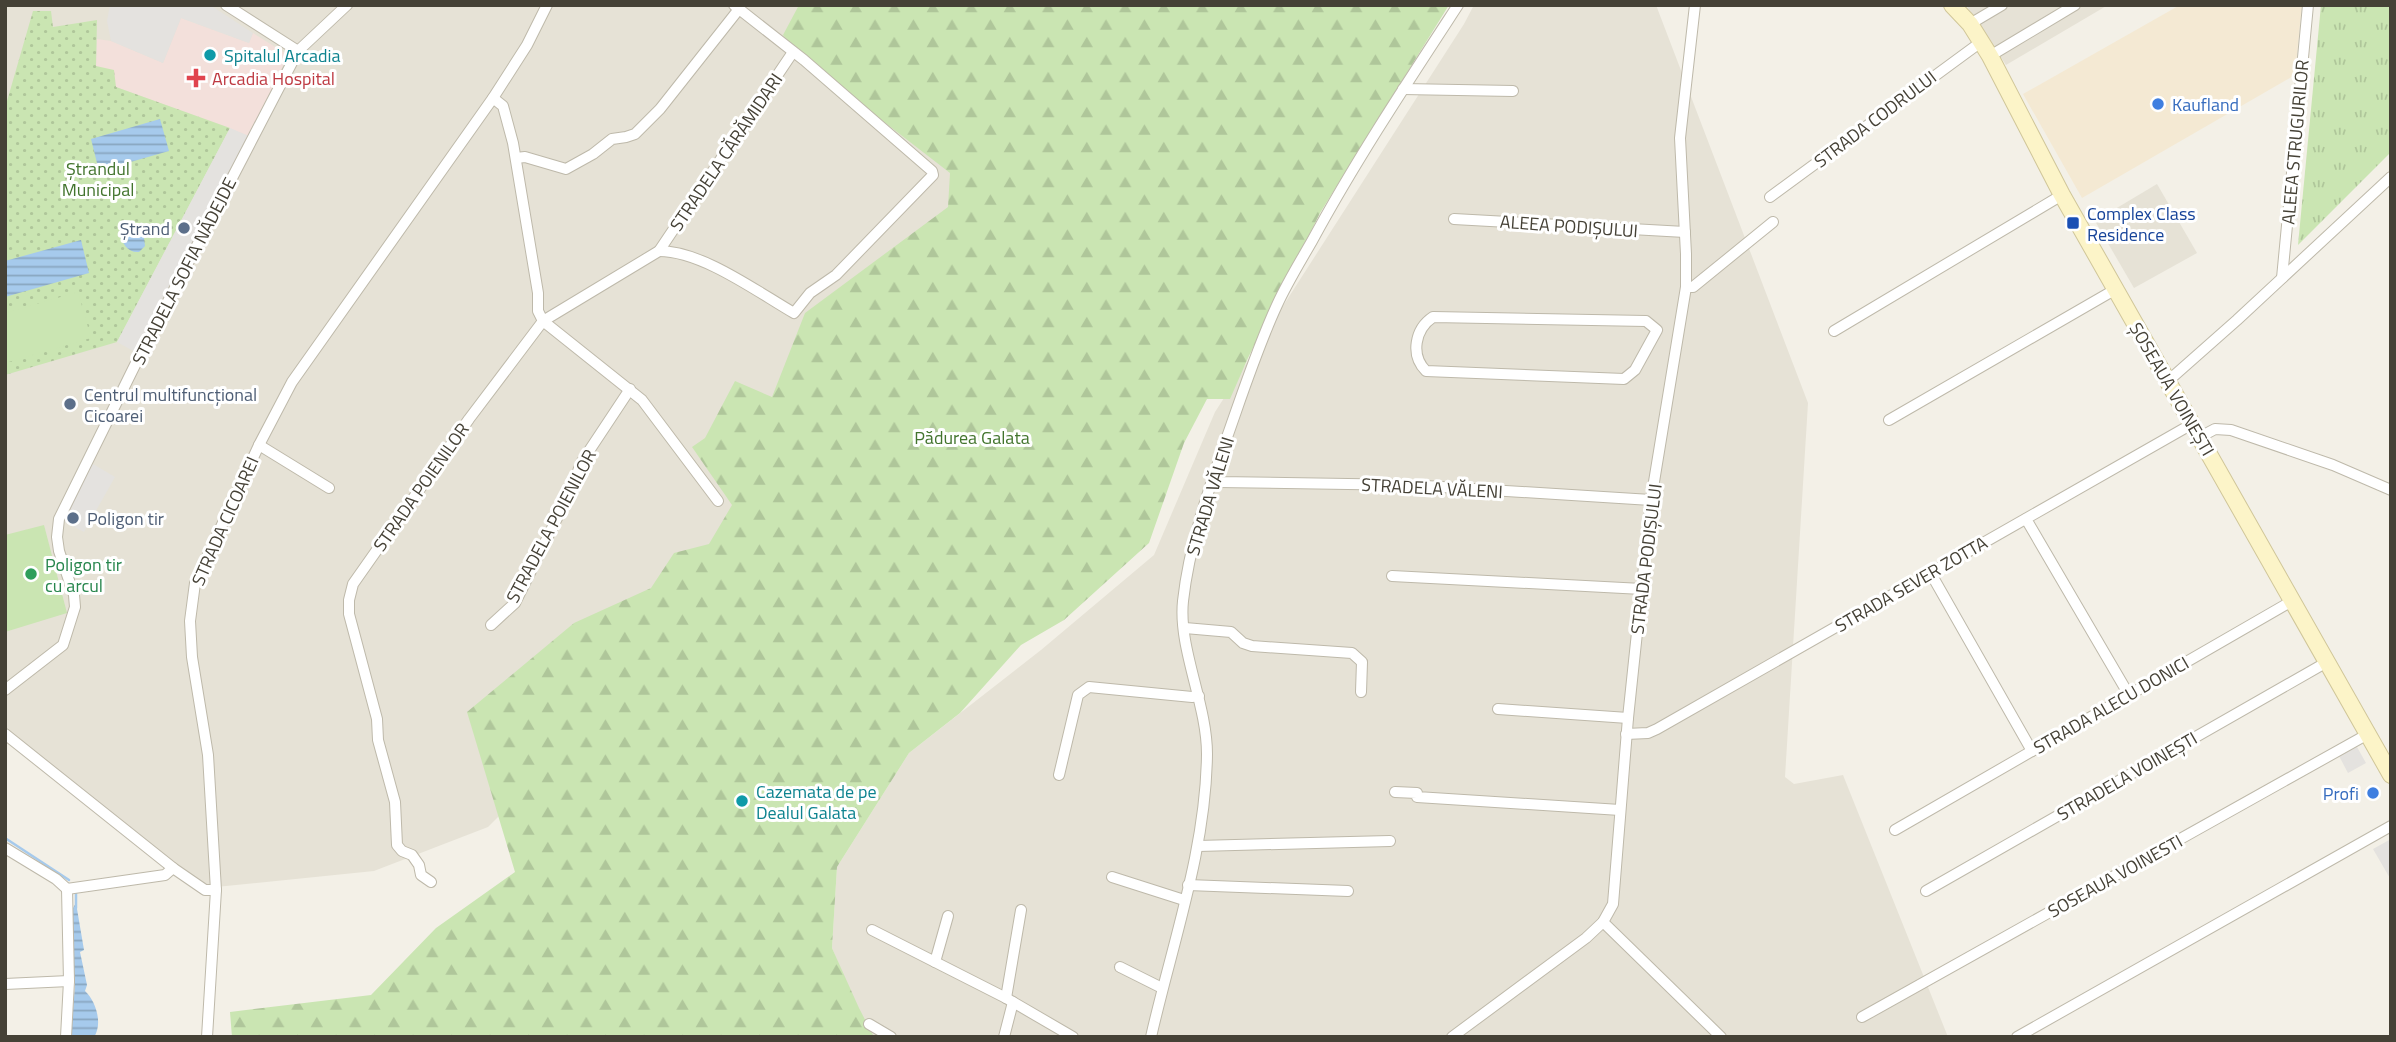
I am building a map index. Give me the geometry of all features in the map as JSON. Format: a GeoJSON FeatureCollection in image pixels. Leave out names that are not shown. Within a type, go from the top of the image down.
{"type":"FeatureCollection","features":[{"type":"Feature","properties":{"kind":"main road","name":"ȘOSEAUA VOINEȘTI"},"geometry":{"type":"LineString","coordinates":[[1952,5],[1970,24],[1990,56],[2062,195],[2391,775]]}},
{"type":"Feature","properties":{"kind":"street"},"geometry":{"type":"LineString","coordinates":[[226,5],[298,51]]}},
{"type":"Feature","properties":{"kind":"street","name":"STRADELA SOFIA NĂDEJDE"},"geometry":{"type":"LineString","coordinates":[[5,691],[63,645],[75,607],[74,595],[59,551],[59,519],[142,351],[298,51],[347,5]]}},
{"type":"Feature","properties":{"kind":"street","name":"STRADA CICOAREI"},"geometry":{"type":"LineString","coordinates":[[207,1037],[216,890],[208,755],[191,657],[190,621],[195,583],[259,445],[292,382],[493,98],[527,45],[547,5]]}},
{"type":"Feature","properties":{"kind":"street","name":"STRADA VĂLENI"},"geometry":{"type":"LineString","coordinates":[[1151,1037],[1198,846],[1207,752],[1183,605],[1187,573],[1212,480],[1250,389],[1277,304],[1335,201],[1458,5]]}},
{"type":"Feature","properties":{"kind":"street","name":"STRADA PODIȘULUI"},"geometry":{"type":"LineString","coordinates":[[1603,922],[1613,904],[1626,734],[1651,500],[1686,287],[1680,138],[1695,5]]}},
{"type":"Feature","properties":{"kind":"street"},"geometry":{"type":"LineString","coordinates":[[1970,24],[2002,5]]}},
{"type":"Feature","properties":{"kind":"street"},"geometry":{"type":"LineString","coordinates":[[1990,56],[2075,5]]}},
{"type":"Feature","properties":{"kind":"street","name":"ALEEA STRUGURILOR"},"geometry":{"type":"LineString","coordinates":[[2282,278],[2308,5]]}},
{"type":"Feature","properties":{"kind":"street"},"geometry":{"type":"LineString","coordinates":[[516,158],[525,157],[566,169],[593,154],[612,139],[635,134],[660,109],[737,7]]}},
{"type":"Feature","properties":{"kind":"street","name":"STRADELA CĂRĂMIDARI"},"geometry":{"type":"LineString","coordinates":[[659,251],[674,251],[699,259],[794,313],[810,293],[836,275],[933,175],[932,171],[737,7]]}},
{"type":"Feature","properties":{"kind":"street","name":"STRADA CODRULUI"},"geometry":{"type":"LineString","coordinates":[[1769,197],[1981,42]]}},
{"type":"Feature","properties":{"kind":"street","name":"STRADELA CĂRĂMIDARI"},"geometry":{"type":"LineString","coordinates":[[543,321],[659,251],[793,52]]}},
{"type":"Feature","properties":{"kind":"street"},"geometry":{"type":"LineString","coordinates":[[1404,89],[1513,91]]}},
{"type":"Feature","properties":{"kind":"street"},"geometry":{"type":"LineString","coordinates":[[493,98],[503,106],[516,158],[538,293],[538,311],[543,321],[642,400],[718,501]]}},
{"type":"Feature","properties":{"kind":"street"},"geometry":{"type":"LineString","coordinates":[[2168,381],[2391,177]]}},
{"type":"Feature","properties":{"kind":"street"},"geometry":{"type":"LineString","coordinates":[[1834,331],[2062,195]]}},
{"type":"Feature","properties":{"kind":"street","name":"ALEEA PODIȘULUI"},"geometry":{"type":"LineString","coordinates":[[1454,219],[1685,232]]}},
{"type":"Feature","properties":{"kind":"street"},"geometry":{"type":"LineString","coordinates":[[1686,287],[1693,287],[1773,222]]}},
{"type":"Feature","properties":{"kind":"street"},"geometry":{"type":"LineString","coordinates":[[1889,420],[2116,289]]}},
{"type":"Feature","properties":{"kind":"street"},"geometry":{"type":"LineString","coordinates":[[1657,330],[1635,370],[1624,379],[1426,371],[1419,364],[1417,357],[1418,332],[1424,323],[1433,317],[1646,321],[1657,330],[1679,330]]}},
{"type":"Feature","properties":{"kind":"street","name":"STRADA POIENILOR"},"geometry":{"type":"LineString","coordinates":[[431,882],[421,875],[419,865],[412,855],[402,851],[397,845],[395,802],[378,740],[377,719],[349,614],[349,600],[353,584],[469,419],[543,321]]}},
{"type":"Feature","properties":{"kind":"street","name":"STRADELA POIENILOR"},"geometry":{"type":"LineString","coordinates":[[491,625],[515,603],[572,488],[581,463],[630,389]]}},
{"type":"Feature","properties":{"kind":"street","name":"STRADA SEVER ZOTTA"},"geometry":{"type":"LineString","coordinates":[[1626,734],[1648,733],[1657,729],[1930,572],[2196,430],[2231,430],[2333,465],[2391,490]]}},
{"type":"Feature","properties":{"kind":"street"},"geometry":{"type":"LineString","coordinates":[[259,445],[329,488]]}},
{"type":"Feature","properties":{"kind":"street","name":"STRADELA VĂLENI"},"geometry":{"type":"LineString","coordinates":[[1212,480],[1410,485],[1651,500]]}},
{"type":"Feature","properties":{"kind":"street"},"geometry":{"type":"LineString","coordinates":[[2026,519],[2129,695]]}},
{"type":"Feature","properties":{"kind":"street"},"geometry":{"type":"LineString","coordinates":[[1930,572],[2032,751]]}},
{"type":"Feature","properties":{"kind":"street"},"geometry":{"type":"LineString","coordinates":[[1392,576],[1642,589]]}},
{"type":"Feature","properties":{"kind":"street","name":"STRADA ALECU DONICI"},"geometry":{"type":"LineString","coordinates":[[1895,830],[2292,601]]}},
{"type":"Feature","properties":{"kind":"street"},"geometry":{"type":"LineString","coordinates":[[1185,628],[1231,632],[1243,643],[1252,646],[1352,653],[1362,662],[1361,692]]}},
{"type":"Feature","properties":{"kind":"street","name":"STRADELA VOINEȘTI"},"geometry":{"type":"LineString","coordinates":[[1926,891],[2327,662]]}},
{"type":"Feature","properties":{"kind":"street"},"geometry":{"type":"LineString","coordinates":[[1059,775],[1078,695],[1089,687],[1192,698],[1199,696]]}},
{"type":"Feature","properties":{"kind":"street"},"geometry":{"type":"LineString","coordinates":[[1498,709],[1628,718]]}},
{"type":"Feature","properties":{"kind":"street"},"geometry":{"type":"LineString","coordinates":[[5,734],[173,868],[205,890],[216,890]]}},
{"type":"Feature","properties":{"kind":"street","name":"SOSEAUA VOINESTI"},"geometry":{"type":"LineString","coordinates":[[1862,1017],[2368,734]]}},
{"type":"Feature","properties":{"kind":"street"},"geometry":{"type":"LineString","coordinates":[[1395,792],[1417,793],[1417,797],[1620,810]]}},
{"type":"Feature","properties":{"kind":"street"},"geometry":{"type":"LineString","coordinates":[[2017,1037],[2391,826]]}},
{"type":"Feature","properties":{"kind":"street"},"geometry":{"type":"LineString","coordinates":[[1198,846],[1390,841]]}},
{"type":"Feature","properties":{"kind":"street"},"geometry":{"type":"LineString","coordinates":[[5,848],[68,889],[166,875],[173,868]]}},
{"type":"Feature","properties":{"kind":"street"},"geometry":{"type":"LineString","coordinates":[[1112,877],[1184,900]]}},
{"type":"Feature","properties":{"kind":"street"},"geometry":{"type":"LineString","coordinates":[[1188,885],[1348,891]]}},
{"type":"Feature","properties":{"kind":"street"},"geometry":{"type":"LineString","coordinates":[[66,1037],[69,981],[68,889]]}},
{"type":"Feature","properties":{"kind":"street"},"geometry":{"type":"LineString","coordinates":[[1004,1037],[1021,910]]}},
{"type":"Feature","properties":{"kind":"street"},"geometry":{"type":"LineString","coordinates":[[935,962],[948,916]]}},
{"type":"Feature","properties":{"kind":"street"},"geometry":{"type":"LineString","coordinates":[[1452,1037],[1586,938],[1603,922],[1721,1037]]}},
{"type":"Feature","properties":{"kind":"street"},"geometry":{"type":"LineString","coordinates":[[872,930],[1009,1000],[1073,1037]]}},
{"type":"Feature","properties":{"kind":"street"},"geometry":{"type":"LineString","coordinates":[[1120,967],[1162,988]]}},
{"type":"Feature","properties":{"kind":"street"},"geometry":{"type":"LineString","coordinates":[[5,984],[69,981]]}},
{"type":"Feature","properties":{"kind":"street"},"geometry":{"type":"LineString","coordinates":[[869,1024],[891,1037]]}},
{"type":"Feature","properties":{"kind":"shaded area"},"geometry":{"type":"Polygon","coordinates":[[[5,5],[1157,5],[896,419],[488,827],[374,871],[206,888],[5,740],[5,5]]]}},
{"type":"Feature","properties":{"kind":"shaded area"},"geometry":{"type":"Polygon","coordinates":[[[110,5],[210,5],[253,33],[249,43],[181,18],[163,63],[111,41],[107,21],[110,5]]]}},
{"type":"Feature","properties":{"kind":"shaded area"},"geometry":{"type":"Polygon","coordinates":[[[1474,5],[1656,5],[1808,403],[1785,777],[1794,784],[1843,775],[1948,1037],[870,1037],[832,948],[837,867],[909,753],[1041,650],[1154,555],[1215,412],[1474,5]]]}},
{"type":"Feature","properties":{"kind":"shaded area"},"geometry":{"type":"Polygon","coordinates":[[[1966,5],[2108,5],[2006,65],[1966,5]]]}},
{"type":"Feature","properties":{"kind":"shaded area"},"geometry":{"type":"Polygon","coordinates":[[[2180,5],[2302,5],[2295,75],[2082,198],[2023,94],[2180,5]]]}},
{"type":"Feature","properties":{"kind":"shaded area","name":"Arcadia Hospital"},"geometry":{"type":"Polygon","coordinates":[[[181,18],[249,43],[253,33],[288,55],[249,136],[116,87],[96,66],[97,39],[111,41],[163,63],[181,18]]]}},
{"type":"Feature","properties":{"kind":"shaded area"},"geometry":{"type":"Polygon","coordinates":[[[230,128],[249,136],[135,352],[117,342],[230,128]]]}},
{"type":"Feature","properties":{"kind":"shaded area"},"geometry":{"type":"Polygon","coordinates":[[[2157,184],[2197,253],[2134,288],[2095,221],[2157,184]]]}},
{"type":"Feature","properties":{"kind":"shaded area"},"geometry":{"type":"Polygon","coordinates":[[[88,461],[115,477],[84,532],[59,519],[88,461]]]}},
{"type":"Feature","properties":{"kind":"shaded area"},"geometry":{"type":"Polygon","coordinates":[[[2357,747],[2366,763],[2348,773],[2339,756],[2357,747]]]}},
{"type":"Feature","properties":{"kind":"shaded area"},"geometry":{"type":"Polygon","coordinates":[[[2391,839],[2391,880],[2373,849],[2391,839]]]}},
{"type":"Feature","properties":{"kind":"green space","name":"Pădurea Galata"},"geometry":{"type":"Polygon","coordinates":[[[799,5],[1449,5],[1320,213],[1230,399],[1207,399],[1184,443],[1149,543],[1064,620],[1021,645],[960,713],[909,753],[837,867],[832,948],[874,1037],[232,1037],[230,1012],[371,995],[436,928],[515,872],[467,712],[574,623],[651,588],[674,553],[709,544],[732,505],[692,447],[705,438],[735,381],[772,397],[805,313],[948,207],[950,173],[804,60],[783,35],[799,5]]]}},
{"type":"Feature","properties":{"kind":"green space"},"geometry":{"type":"Polygon","coordinates":[[[2321,5],[2391,5],[2391,152],[2298,245],[2321,5]]]}},
{"type":"Feature","properties":{"kind":"green space","name":"Ștrandul Municipal"},"geometry":{"type":"Polygon","coordinates":[[[33,11],[51,11],[53,27],[97,20],[96,66],[114,70],[116,87],[230,128],[117,342],[5,375],[5,108],[33,11]]]}},
{"type":"Feature","properties":{"kind":"green space"},"geometry":{"type":"Polygon","coordinates":[[[78,292],[91,338],[5,363],[5,313],[78,292]]]}},
{"type":"Feature","properties":{"kind":"green space","name":"Poligon tir cu arcul"},"geometry":{"type":"Polygon","coordinates":[[[44,525],[67,613],[5,632],[5,535],[44,525]]]}},
{"type":"Feature","properties":{"kind":"water"},"geometry":{"type":"Polygon","coordinates":[[[160,119],[169,151],[99,171],[91,139],[160,119]]]}},
{"type":"Feature","properties":{"kind":"water"},"geometry":{"type":"Polygon","coordinates":[[[135,224],[145,228],[147,234],[144,238],[145,246],[139,252],[126,247],[120,233],[135,224]]]}},
{"type":"Feature","properties":{"kind":"water"},"geometry":{"type":"Polygon","coordinates":[[[81,240],[89,273],[5,297],[5,261],[81,240]]]}},
{"type":"Feature","properties":{"kind":"water"},"geometry":{"type":"Polygon","coordinates":[[[76,903],[84,950],[80,952],[87,985],[85,991],[95,1007],[98,1019],[94,1037],[71,1037],[75,984],[70,913],[76,903]]]}},
{"type":"Feature","properties":{"kind":"waterway"},"geometry":{"type":"LineString","coordinates":[[5,838],[69,880]]}},
{"type":"Feature","properties":{"kind":"waterway"},"geometry":{"type":"LineString","coordinates":[[76,892],[76,908]]}},
{"type":"Feature","properties":{"kind":"place","name":"Spitalul Arcadia"},"geometry":{"type":"Point","coordinates":[210,55]}},
{"type":"Feature","properties":{"kind":"place","name":"Arcadia Hospital"},"geometry":{"type":"Point","coordinates":[196,78]}},
{"type":"Feature","properties":{"kind":"place","name":"Kaufland"},"geometry":{"type":"Point","coordinates":[2158,104]}},
{"type":"Feature","properties":{"kind":"place","name":"Complex Class Residence"},"geometry":{"type":"Point","coordinates":[2073,223]}},
{"type":"Feature","properties":{"kind":"place","name":"Ștrand"},"geometry":{"type":"Point","coordinates":[184,228]}},
{"type":"Feature","properties":{"kind":"place","name":"Centrul multifuncțional Cicoarei"},"geometry":{"type":"Point","coordinates":[70,404]}},
{"type":"Feature","properties":{"kind":"place","name":"Poligon tir"},"geometry":{"type":"Point","coordinates":[73,518]}},
{"type":"Feature","properties":{"kind":"place","name":"Poligon tir cu arcul"},"geometry":{"type":"Point","coordinates":[31,574]}},
{"type":"Feature","properties":{"kind":"place","name":"Profi"},"geometry":{"type":"Point","coordinates":[2373,793]}},
{"type":"Feature","properties":{"kind":"place","name":"Cazemata de pe Dealul Galata"},"geometry":{"type":"Point","coordinates":[742,801]}}]}
